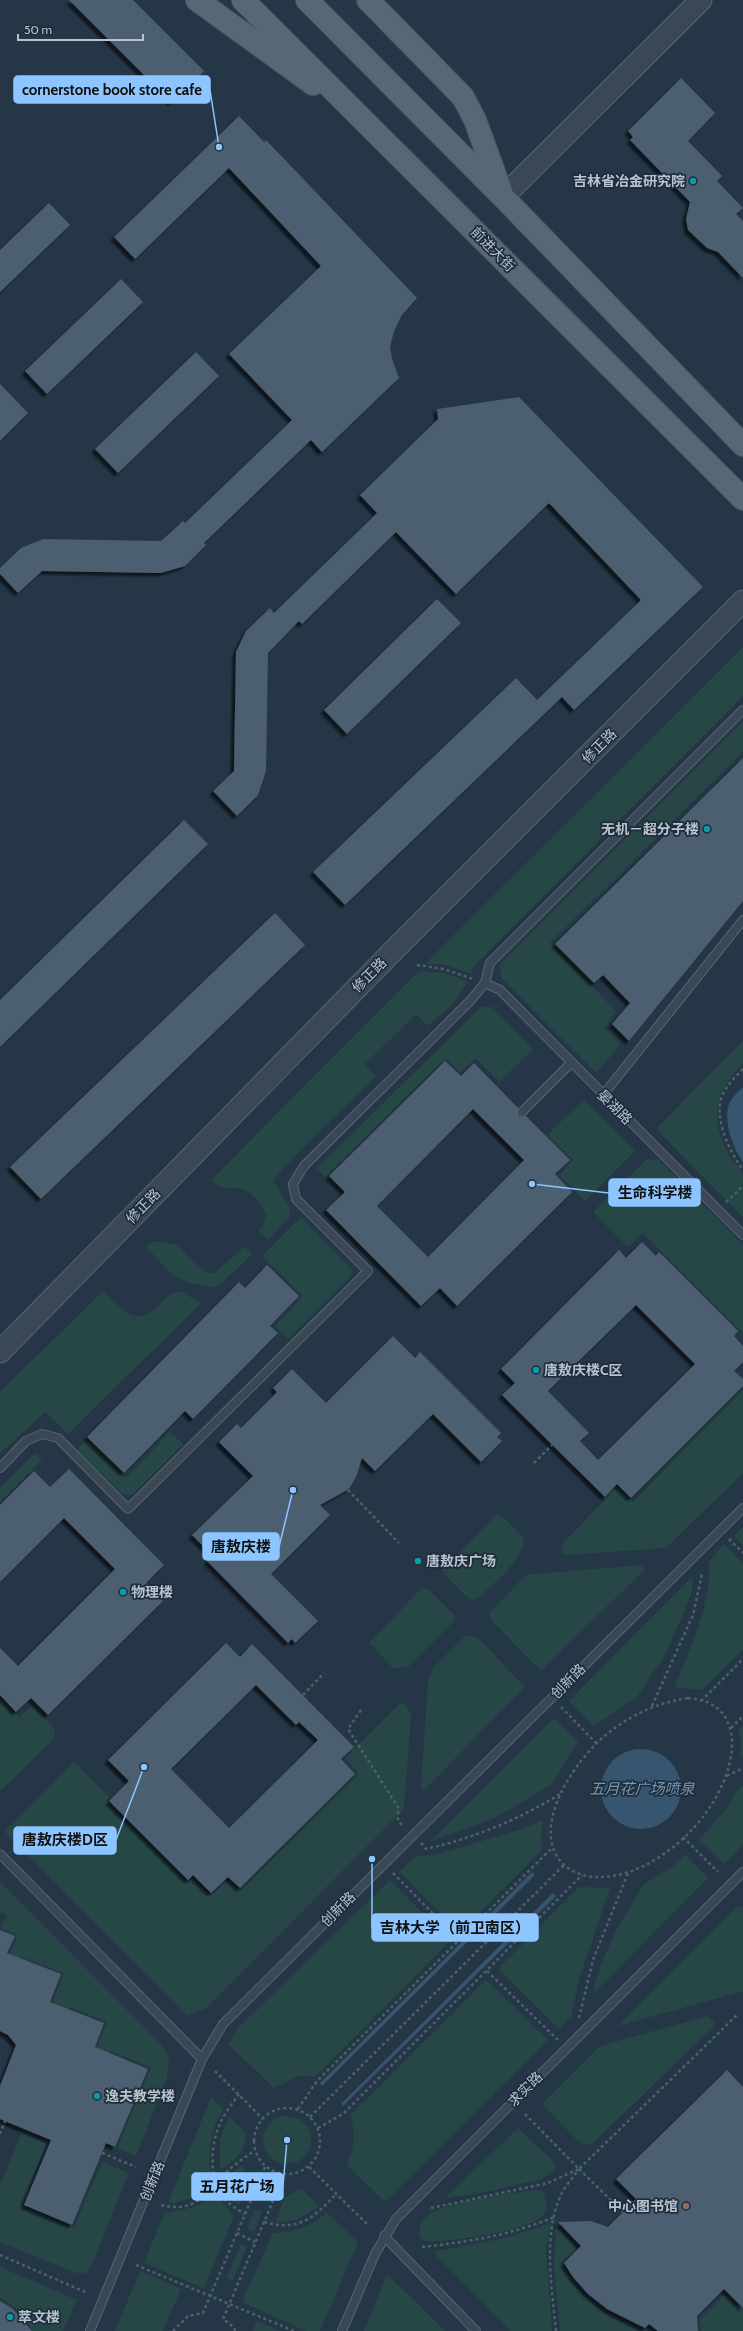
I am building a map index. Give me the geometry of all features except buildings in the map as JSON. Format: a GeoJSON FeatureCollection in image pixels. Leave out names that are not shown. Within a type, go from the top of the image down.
{"type":"FeatureCollection","features":[{"type":"Feature","properties":{"kind":"main road"},"geometry":{"type":"LineString","coordinates":[[198,0],[366,122]]}},
{"type":"Feature","properties":{"kind":"main road","name":"前进大街"},"geometry":{"type":"LineString","coordinates":[[243,0],[743,499]]}},
{"type":"Feature","properties":{"kind":"main road"},"geometry":{"type":"LineString","coordinates":[[307,0],[503,197],[743,445]]}},
{"type":"Feature","properties":{"kind":"main road"},"geometry":{"type":"LineString","coordinates":[[368,0],[463,97],[475,120],[503,197]]}},
{"type":"Feature","properties":{"kind":"street"},"geometry":{"type":"LineString","coordinates":[[503,197],[701,0]]}},
{"type":"Feature","properties":{"kind":"street","name":"修正路"},"geometry":{"type":"LineString","coordinates":[[0,1352],[388,956],[743,601]]}},
{"type":"Feature","properties":{"kind":"lane"},"geometry":{"type":"LineString","coordinates":[[0,1468],[26,1441],[42,1434],[58,1438],[128,1509],[368,1271],[296,1199],[293,1184],[304,1166],[470,1001],[485,983],[490,963],[743,710]]}},
{"type":"Feature","properties":{"kind":"lane"},"geometry":{"type":"LineString","coordinates":[[603,1095],[743,920]]}},
{"type":"Feature","properties":{"kind":"lane","name":"晏湖路"},"geometry":{"type":"LineString","coordinates":[[485,983],[500,990],[743,1235]]}},
{"type":"Feature","properties":{"kind":"lane"},"geometry":{"type":"LineString","coordinates":[[522,1112],[571,1063]]}},
{"type":"Feature","properties":{"kind":"lane","name":"创新路"},"geometry":{"type":"LineString","coordinates":[[90,2331],[202,2059],[223,2024],[743,1508]]}},
{"type":"Feature","properties":{"kind":"lane"},"geometry":{"type":"LineString","coordinates":[[0,1854],[202,2059]]}},
{"type":"Feature","properties":{"kind":"lane","name":"求实路"},"geometry":{"type":"LineString","coordinates":[[342,2331],[384,2236],[396,2219],[743,1872]]}},
{"type":"Feature","properties":{"kind":"lane"},"geometry":{"type":"LineString","coordinates":[[384,2236],[476,2331]]}},
{"type":"Feature","properties":{"kind":"path"},"geometry":{"type":"LineString","coordinates":[[417,965],[425,968],[444,968],[485,983]]}},
{"type":"Feature","properties":{"kind":"path"},"geometry":{"type":"LineString","coordinates":[[743,1069],[731,1081],[721,1100],[722,1129],[733,1156],[743,1170]]}},
{"type":"Feature","properties":{"kind":"path"},"geometry":{"type":"LineString","coordinates":[[718,1210],[743,1186]]}},
{"type":"Feature","properties":{"kind":"path"},"geometry":{"type":"LineString","coordinates":[[534,1463],[552,1444]]}},
{"type":"Feature","properties":{"kind":"path"},"geometry":{"type":"LineString","coordinates":[[348,1490],[399,1543]]}},
{"type":"Feature","properties":{"kind":"path"},"geometry":{"type":"LineString","coordinates":[[721,1530],[743,1553]]}},
{"type":"Feature","properties":{"kind":"path"},"geometry":{"type":"LineString","coordinates":[[652,1706],[693,1615],[702,1574]]}},
{"type":"Feature","properties":{"kind":"path"},"geometry":{"type":"LineString","coordinates":[[701,1701],[743,1659]]}},
{"type":"Feature","properties":{"kind":"path"},"geometry":{"type":"LineString","coordinates":[[303,1695],[324,1673]]}},
{"type":"Feature","properties":{"kind":"path"},"geometry":{"type":"LineString","coordinates":[[688,1698],[708,1703],[720,1710],[730,1723],[731,1729],[732,1756],[726,1776],[716,1797],[702,1819],[664,1853],[628,1873],[609,1877],[582,1875],[564,1865],[555,1854],[553,1847],[550,1828],[560,1794],[572,1774],[596,1744],[627,1720],[652,1706],[688,1698]]}},
{"type":"Feature","properties":{"kind":"path"},"geometry":{"type":"LineString","coordinates":[[565,1703],[561,1707],[596,1744]]}},
{"type":"Feature","properties":{"kind":"path"},"geometry":{"type":"LineString","coordinates":[[361,1710],[348,1729],[398,1807],[398,1821]]}},
{"type":"Feature","properties":{"kind":"path"},"geometry":{"type":"LineString","coordinates":[[731,1729],[743,1716]]}},
{"type":"Feature","properties":{"kind":"path"},"geometry":{"type":"LineString","coordinates":[[726,1776],[743,1768]]}},
{"type":"Feature","properties":{"kind":"path"},"geometry":{"type":"LineString","coordinates":[[426,1849],[450,1844],[503,1825],[560,1794]]}},
{"type":"Feature","properties":{"kind":"path"},"geometry":{"type":"LineString","coordinates":[[683,1837],[718,1872]]}},
{"type":"Feature","properties":{"kind":"path"},"geometry":{"type":"LineString","coordinates":[[298,2109],[317,2081],[553,1847]]}},
{"type":"Feature","properties":{"kind":"path"},"geometry":{"type":"LineString","coordinates":[[384,1864],[459,1940]]}},
{"type":"Feature","properties":{"kind":"path"},"geometry":{"type":"LineString","coordinates":[[310,2117],[564,1865]]}},
{"type":"Feature","properties":{"kind":"path"},"geometry":{"type":"LineString","coordinates":[[581,2034],[579,2017],[594,1960],[628,1873]]}},
{"type":"Feature","properties":{"kind":"path"},"geometry":{"type":"LineString","coordinates":[[318,2128],[343,2114],[582,1875]]}},
{"type":"Feature","properties":{"kind":"path"},"geometry":{"type":"LineString","coordinates":[[487,1971],[567,2048]]}},
{"type":"Feature","properties":{"kind":"path"},"geometry":{"type":"LineString","coordinates":[[556,2331],[550,2253],[554,2216],[560,2196],[579,2169],[738,2014]]}},
{"type":"Feature","properties":{"kind":"path"},"geometry":{"type":"LineString","coordinates":[[215,2071],[263,2119]]}},
{"type":"Feature","properties":{"kind":"path"},"geometry":{"type":"LineString","coordinates":[[239,2094],[219,2125],[214,2143],[216,2185],[222,2196],[245,2214]]}},
{"type":"Feature","properties":{"kind":"path"},"geometry":{"type":"LineString","coordinates":[[286,2108],[298,2109],[310,2117],[318,2128],[321,2145],[318,2156],[309,2167],[292,2175],[284,2175],[272,2172],[265,2167],[257,2156],[254,2136],[263,2119],[275,2110],[286,2108]]}},
{"type":"Feature","properties":{"kind":"path"},"geometry":{"type":"LineString","coordinates":[[525,2114],[623,2212]]}},
{"type":"Feature","properties":{"kind":"path"},"geometry":{"type":"LineString","coordinates":[[0,2134],[5,2121]]}},
{"type":"Feature","properties":{"kind":"path"},"geometry":{"type":"LineString","coordinates":[[161,2205],[171,2207],[193,2204],[206,2196],[228,2171],[255,2150]]}},
{"type":"Feature","properties":{"kind":"path"},"geometry":{"type":"LineString","coordinates":[[102,2153],[136,2167]]}},
{"type":"Feature","properties":{"kind":"path"},"geometry":{"type":"LineString","coordinates":[[173,2331],[188,2316],[203,2312],[265,2167]]}},
{"type":"Feature","properties":{"kind":"path"},"geometry":{"type":"LineString","coordinates":[[309,2167],[368,2225]]}},
{"type":"Feature","properties":{"kind":"path"},"geometry":{"type":"LineString","coordinates":[[431,2208],[548,2183],[579,2169]]}},
{"type":"Feature","properties":{"kind":"path"},"geometry":{"type":"LineString","coordinates":[[235,2331],[234,2327],[222,2319],[284,2175]]}},
{"type":"Feature","properties":{"kind":"path"},"geometry":{"type":"LineString","coordinates":[[254,2194],[273,2201]]}},
{"type":"Feature","properties":{"kind":"path"},"geometry":{"type":"LineString","coordinates":[[264,2222],[279,2226],[293,2225],[304,2221],[315,2214],[336,2194]]}},
{"type":"Feature","properties":{"kind":"path"},"geometry":{"type":"LineString","coordinates":[[422,2247],[500,2235],[538,2224],[554,2216]]}},
{"type":"Feature","properties":{"kind":"path"},"geometry":{"type":"LineString","coordinates":[[238,2233],[255,2242]]}},
{"type":"Feature","properties":{"kind":"path"},"geometry":{"type":"LineString","coordinates":[[0,2255],[85,2292]]}},
{"type":"Feature","properties":{"kind":"path"},"geometry":{"type":"LineString","coordinates":[[136,2265],[294,2331]]}},
{"type":"Feature","properties":{"kind":"green space"},"geometry":{"type":"Polygon","coordinates":[[[743,647],[743,696],[474,966],[471,974],[444,964],[425,964],[743,647]]]}},
{"type":"Feature","properties":{"kind":"green space"},"geometry":{"type":"Polygon","coordinates":[[[743,721],[743,752],[550,943],[616,1011],[604,1028],[621,1044],[596,1073],[502,979],[499,965],[743,721]]]}},
{"type":"Feature","properties":{"kind":"green space"},"geometry":{"type":"Polygon","coordinates":[[[419,971],[444,973],[468,982],[452,1004],[428,1026],[416,1014],[365,1064],[376,1076],[285,1166],[273,1181],[290,1208],[289,1218],[268,1240],[258,1231],[263,1226],[266,1215],[254,1196],[243,1189],[219,1186],[211,1180],[419,971]]]}},
{"type":"Feature","properties":{"kind":"green space"},"geometry":{"type":"Polygon","coordinates":[[[481,1007],[492,1007],[533,1049],[499,1082],[476,1058],[460,1072],[446,1058],[325,1177],[317,1168],[481,1007]]]}},
{"type":"Feature","properties":{"kind":"green space"},"geometry":{"type":"Polygon","coordinates":[[[743,1041],[743,1064],[725,1086],[720,1096],[717,1108],[717,1119],[723,1144],[730,1157],[743,1174],[743,1217],[656,1129],[743,1041]]]}},
{"type":"Feature","properties":{"kind":"green space"},"geometry":{"type":"Polygon","coordinates":[[[584,1100],[635,1151],[585,1201],[559,1175],[573,1160],[550,1138],[550,1132],[584,1100]]]}},
{"type":"Feature","properties":{"kind":"green space"},"geometry":{"type":"Polygon","coordinates":[[[658,1159],[743,1245],[743,1333],[643,1233],[628,1247],[593,1212],[646,1160],[658,1159]]]}},
{"type":"Feature","properties":{"kind":"green space"},"geometry":{"type":"Polygon","coordinates":[[[301,1217],[352,1270],[351,1276],[288,1339],[275,1326],[303,1296],[262,1256],[301,1217]]]}},
{"type":"Feature","properties":{"kind":"green space"},"geometry":{"type":"Polygon","coordinates":[[[154,1241],[177,1245],[204,1271],[213,1274],[245,1246],[252,1254],[223,1282],[214,1288],[188,1282],[174,1276],[146,1247],[154,1241]]]}},
{"type":"Feature","properties":{"kind":"green space"},"geometry":{"type":"Polygon","coordinates":[[[103,1291],[122,1309],[137,1316],[144,1315],[152,1311],[172,1293],[181,1292],[201,1303],[68,1434],[45,1412],[0,1453],[0,1392],[103,1291]]]}},
{"type":"Feature","properties":{"kind":"green space"},"geometry":{"type":"Polygon","coordinates":[[[743,1390],[743,1473],[666,1548],[567,1555],[561,1552],[563,1543],[617,1487],[633,1502],[743,1390]]]}},
{"type":"Feature","properties":{"kind":"green space"},"geometry":{"type":"Polygon","coordinates":[[[170,1432],[183,1444],[132,1495],[122,1494],[77,1450],[87,1439],[126,1478],[170,1432]]]}},
{"type":"Feature","properties":{"kind":"green space"},"geometry":{"type":"Polygon","coordinates":[[[35,1453],[42,1460],[0,1502],[0,1488],[35,1453]]]}},
{"type":"Feature","properties":{"kind":"green space"},"geometry":{"type":"Polygon","coordinates":[[[496,1515],[501,1515],[524,1539],[523,1547],[514,1562],[500,1578],[480,1597],[474,1600],[469,1599],[443,1573],[443,1569],[496,1515]]]}},
{"type":"Feature","properties":{"kind":"green space"},"geometry":{"type":"Polygon","coordinates":[[[743,1527],[743,1545],[734,1536],[743,1527]]]}},
{"type":"Feature","properties":{"kind":"green space"},"geometry":{"type":"Polygon","coordinates":[[[724,1544],[743,1563],[743,1650],[702,1690],[674,1687],[699,1626],[707,1593],[709,1561],[724,1544]]]}},
{"type":"Feature","properties":{"kind":"green space"},"geometry":{"type":"Polygon","coordinates":[[[642,1565],[645,1569],[541,1671],[492,1621],[489,1613],[524,1577],[532,1574],[642,1565]]]}},
{"type":"Feature","properties":{"kind":"green space"},"geometry":{"type":"Polygon","coordinates":[[[693,1576],[692,1590],[682,1617],[664,1656],[637,1697],[594,1726],[569,1701],[693,1576]]]}},
{"type":"Feature","properties":{"kind":"green space"},"geometry":{"type":"Polygon","coordinates":[[[422,1588],[428,1589],[455,1616],[453,1622],[408,1667],[393,1668],[369,1643],[422,1588]]]}},
{"type":"Feature","properties":{"kind":"green space"},"geometry":{"type":"Polygon","coordinates":[[[471,1635],[478,1638],[525,1687],[424,1790],[421,1787],[428,1682],[433,1668],[465,1636],[471,1635]]]}},
{"type":"Feature","properties":{"kind":"green space"},"geometry":{"type":"Polygon","coordinates":[[[0,1699],[19,1717],[32,1706],[55,1729],[53,1740],[0,1791],[0,1699]]]}},
{"type":"Feature","properties":{"kind":"green space"},"geometry":{"type":"Polygon","coordinates":[[[400,1703],[405,1704],[411,1714],[404,1809],[206,2008],[187,2016],[4,1831],[74,1762],[109,1797],[107,1801],[188,1884],[194,1878],[211,1896],[228,1880],[240,1892],[359,1774],[345,1758],[400,1703]]]}},
{"type":"Feature","properties":{"kind":"green space"},"geometry":{"type":"Polygon","coordinates":[[[554,1718],[578,1742],[552,1784],[495,1818],[431,1841],[554,1718]]]}},
{"type":"Feature","properties":{"kind":"green space"},"geometry":{"type":"Polygon","coordinates":[[[743,1726],[743,1756],[740,1757],[741,1740],[738,1730],[743,1726]]]}},
{"type":"Feature","properties":{"kind":"green space"},"geometry":{"type":"Polygon","coordinates":[[[743,1786],[743,1845],[724,1864],[699,1840],[726,1809],[736,1792],[743,1786]]]}},
{"type":"Feature","properties":{"kind":"green space"},"geometry":{"type":"Polygon","coordinates":[[[543,1820],[541,1837],[542,1850],[460,1932],[399,1872],[414,1857],[439,1854],[522,1829],[543,1820]]]}},
{"type":"Feature","properties":{"kind":"green space"},"geometry":{"type":"Polygon","coordinates":[[[685,1854],[708,1878],[592,1995],[601,1964],[616,1931],[643,1885],[672,1867],[685,1854]]]}},
{"type":"Feature","properties":{"kind":"green space"},"geometry":{"type":"Polygon","coordinates":[[[390,1880],[450,1941],[315,2077],[299,2076],[274,2088],[228,2044],[239,2027],[390,1880]]]}},
{"type":"Feature","properties":{"kind":"green space"},"geometry":{"type":"Polygon","coordinates":[[[0,1882],[162,2045],[169,2058],[167,2078],[136,2156],[117,2148],[151,2068],[111,2051],[101,2078],[87,2072],[107,2022],[70,2007],[59,2030],[44,2024],[64,1973],[21,1957],[0,2003],[0,1978],[18,1935],[1,1928],[7,1915],[0,1912],[0,1882]]]}},
{"type":"Feature","properties":{"kind":"green space"},"geometry":{"type":"Polygon","coordinates":[[[579,1887],[610,1888],[580,1976],[571,2016],[559,2029],[498,1969],[579,1887]]]}},
{"type":"Feature","properties":{"kind":"green space"},"geometry":{"type":"Polygon","coordinates":[[[737,1907],[743,1907],[743,1991],[618,2026],[737,1907]]]}},
{"type":"Feature","properties":{"kind":"green space"},"geometry":{"type":"Polygon","coordinates":[[[486,1980],[548,2040],[385,2202],[347,2165],[352,2153],[354,2140],[351,2115],[486,1980]]]}},
{"type":"Feature","properties":{"kind":"green space"},"geometry":{"type":"Polygon","coordinates":[[[708,2016],[714,2022],[714,2026],[592,2144],[585,2145],[576,2139],[542,2104],[600,2046],[708,2016]]]}},
{"type":"Feature","properties":{"kind":"green space"},"geometry":{"type":"Polygon","coordinates":[[[211,2097],[223,2109],[218,2118],[212,2136],[210,2153],[211,2182],[203,2191],[192,2198],[168,2203],[211,2097]]]}},
{"type":"Feature","properties":{"kind":"green space"},"geometry":{"type":"Polygon","coordinates":[[[229,2116],[246,2133],[245,2140],[242,2151],[239,2155],[220,2171],[220,2139],[229,2116]]]}},
{"type":"Feature","properties":{"kind":"green space"},"geometry":{"type":"Polygon","coordinates":[[[282,2116],[292,2116],[301,2120],[307,2126],[311,2135],[311,2145],[307,2154],[301,2160],[292,2164],[282,2164],[273,2160],[267,2154],[263,2145],[263,2135],[267,2126],[273,2120],[282,2116]]]}},
{"type":"Feature","properties":{"kind":"green space"},"geometry":{"type":"Polygon","coordinates":[[[518,2128],[556,2164],[554,2170],[542,2179],[481,2193],[445,2198],[518,2128]]]}},
{"type":"Feature","properties":{"kind":"green space"},"geometry":{"type":"Polygon","coordinates":[[[22,2132],[47,2143],[20,2205],[74,2228],[102,2162],[129,2173],[92,2265],[85,2273],[77,2273],[0,2242],[0,2186],[22,2132]]]}},
{"type":"Feature","properties":{"kind":"green space"},"geometry":{"type":"Polygon","coordinates":[[[243,2165],[247,2185],[239,2206],[226,2195],[220,2187],[228,2176],[243,2165]]]}},
{"type":"Feature","properties":{"kind":"green space"},"geometry":{"type":"Polygon","coordinates":[[[302,2189],[319,2206],[297,2220],[276,2222],[284,2197],[302,2189]]]}},
{"type":"Feature","properties":{"kind":"green space"},"geometry":{"type":"Polygon","coordinates":[[[533,2190],[542,2191],[546,2200],[546,2211],[537,2220],[524,2226],[488,2235],[450,2240],[424,2241],[420,2237],[421,2224],[426,2217],[446,2207],[476,2199],[533,2190]]]}},
{"type":"Feature","properties":{"kind":"green space"},"geometry":{"type":"Polygon","coordinates":[[[215,2194],[234,2216],[204,2288],[144,2263],[165,2212],[192,2208],[215,2194]]]}},
{"type":"Feature","properties":{"kind":"green space"},"geometry":{"type":"Polygon","coordinates":[[[255,2210],[262,2212],[254,2232],[247,2229],[255,2210]]]}},
{"type":"Feature","properties":{"kind":"green space"},"geometry":{"type":"Polygon","coordinates":[[[327,2213],[358,2242],[320,2331],[306,2331],[242,2302],[273,2233],[302,2228],[327,2213]]]}},
{"type":"Feature","properties":{"kind":"green space"},"geometry":{"type":"Polygon","coordinates":[[[551,2222],[546,2251],[552,2331],[511,2331],[433,2252],[508,2237],[551,2222]]]}},
{"type":"Feature","properties":{"kind":"green space"},"geometry":{"type":"Polygon","coordinates":[[[556,2225],[577,2247],[561,2263],[576,2286],[594,2304],[615,2320],[640,2331],[560,2331],[554,2264],[556,2225]]]}},
{"type":"Feature","properties":{"kind":"green space"},"geometry":{"type":"Polygon","coordinates":[[[241,2244],[247,2247],[233,2280],[227,2278],[241,2244]]]}},
{"type":"Feature","properties":{"kind":"green space"},"geometry":{"type":"Polygon","coordinates":[[[0,2267],[77,2300],[63,2331],[32,2331],[19,2311],[0,2297],[0,2267]]]}},
{"type":"Feature","properties":{"kind":"green space"},"geometry":{"type":"Polygon","coordinates":[[[140,2271],[181,2289],[163,2331],[115,2331],[140,2271]]]}},
{"type":"Feature","properties":{"kind":"green space"},"geometry":{"type":"Polygon","coordinates":[[[387,2274],[445,2331],[364,2331],[387,2274]]]}},
{"type":"Feature","properties":{"kind":"green space"},"geometry":{"type":"Polygon","coordinates":[[[725,2294],[743,2309],[743,2331],[701,2331],[700,2319],[725,2294]]]}},
{"type":"Feature","properties":{"kind":"green space"},"geometry":{"type":"Polygon","coordinates":[[[257,2321],[281,2331],[253,2331],[257,2321]]]}},
{"type":"Feature","properties":{"kind":"water"},"geometry":{"type":"Polygon","coordinates":[[[743,1087],[743,1162],[736,1150],[730,1134],[727,1111],[730,1101],[743,1087]]]}},
{"type":"Feature","properties":{"kind":"water","name":"五月花广场喷泉"},"geometry":{"type":"Polygon","coordinates":[[[633,1749],[649,1749],[670,1760],[681,1781],[681,1797],[670,1818],[649,1829],[633,1829],[619,1823],[612,1818],[607,1811],[601,1797],[601,1781],[607,1767],[612,1760],[619,1755],[633,1749]]]}},
{"type":"Feature","properties":{"kind":"water"},"geometry":{"type":"Polygon","coordinates":[[[532,1872],[535,1875],[322,2086],[320,2083],[532,1872]]]}},
{"type":"Feature","properties":{"kind":"water"},"geometry":{"type":"Polygon","coordinates":[[[553,1893],[556,1896],[343,2106],[341,2104],[553,1893]]]}},
{"type":"Feature","properties":{"kind":"place","name":"cornerstone book store cafe"},"geometry":{"type":"Point","coordinates":[219,147]}},
{"type":"Feature","properties":{"kind":"place","name":"吉林省冶金研究院"},"geometry":{"type":"Point","coordinates":[693,181]}},
{"type":"Feature","properties":{"kind":"place","name":"无机－超分子楼"},"geometry":{"type":"Point","coordinates":[707,829]}},
{"type":"Feature","properties":{"kind":"place","name":"生命科学楼"},"geometry":{"type":"Point","coordinates":[532,1184]}},
{"type":"Feature","properties":{"kind":"place","name":"唐敖庆楼C区"},"geometry":{"type":"Point","coordinates":[536,1370]}},
{"type":"Feature","properties":{"kind":"place","name":"唐敖庆楼"},"geometry":{"type":"Point","coordinates":[293,1490]}},
{"type":"Feature","properties":{"kind":"place","name":"唐敖庆广场"},"geometry":{"type":"Point","coordinates":[418,1561]}},
{"type":"Feature","properties":{"kind":"place","name":"物理楼"},"geometry":{"type":"Point","coordinates":[123,1592]}},
{"type":"Feature","properties":{"kind":"place","name":"唐敖庆楼D区"},"geometry":{"type":"Point","coordinates":[144,1767]}},
{"type":"Feature","properties":{"kind":"place","name":"吉林大学（前卫南区）"},"geometry":{"type":"Point","coordinates":[372,1859]}},
{"type":"Feature","properties":{"kind":"place","name":"逸夫教学楼"},"geometry":{"type":"Point","coordinates":[97,2096]}},
{"type":"Feature","properties":{"kind":"place","name":"五月花广场"},"geometry":{"type":"Point","coordinates":[287,2140]}},
{"type":"Feature","properties":{"kind":"place","name":"中心图书馆"},"geometry":{"type":"Point","coordinates":[686,2206]}},
{"type":"Feature","properties":{"kind":"place","name":"萃文楼"},"geometry":{"type":"Point","coordinates":[10,2317]}}]}
